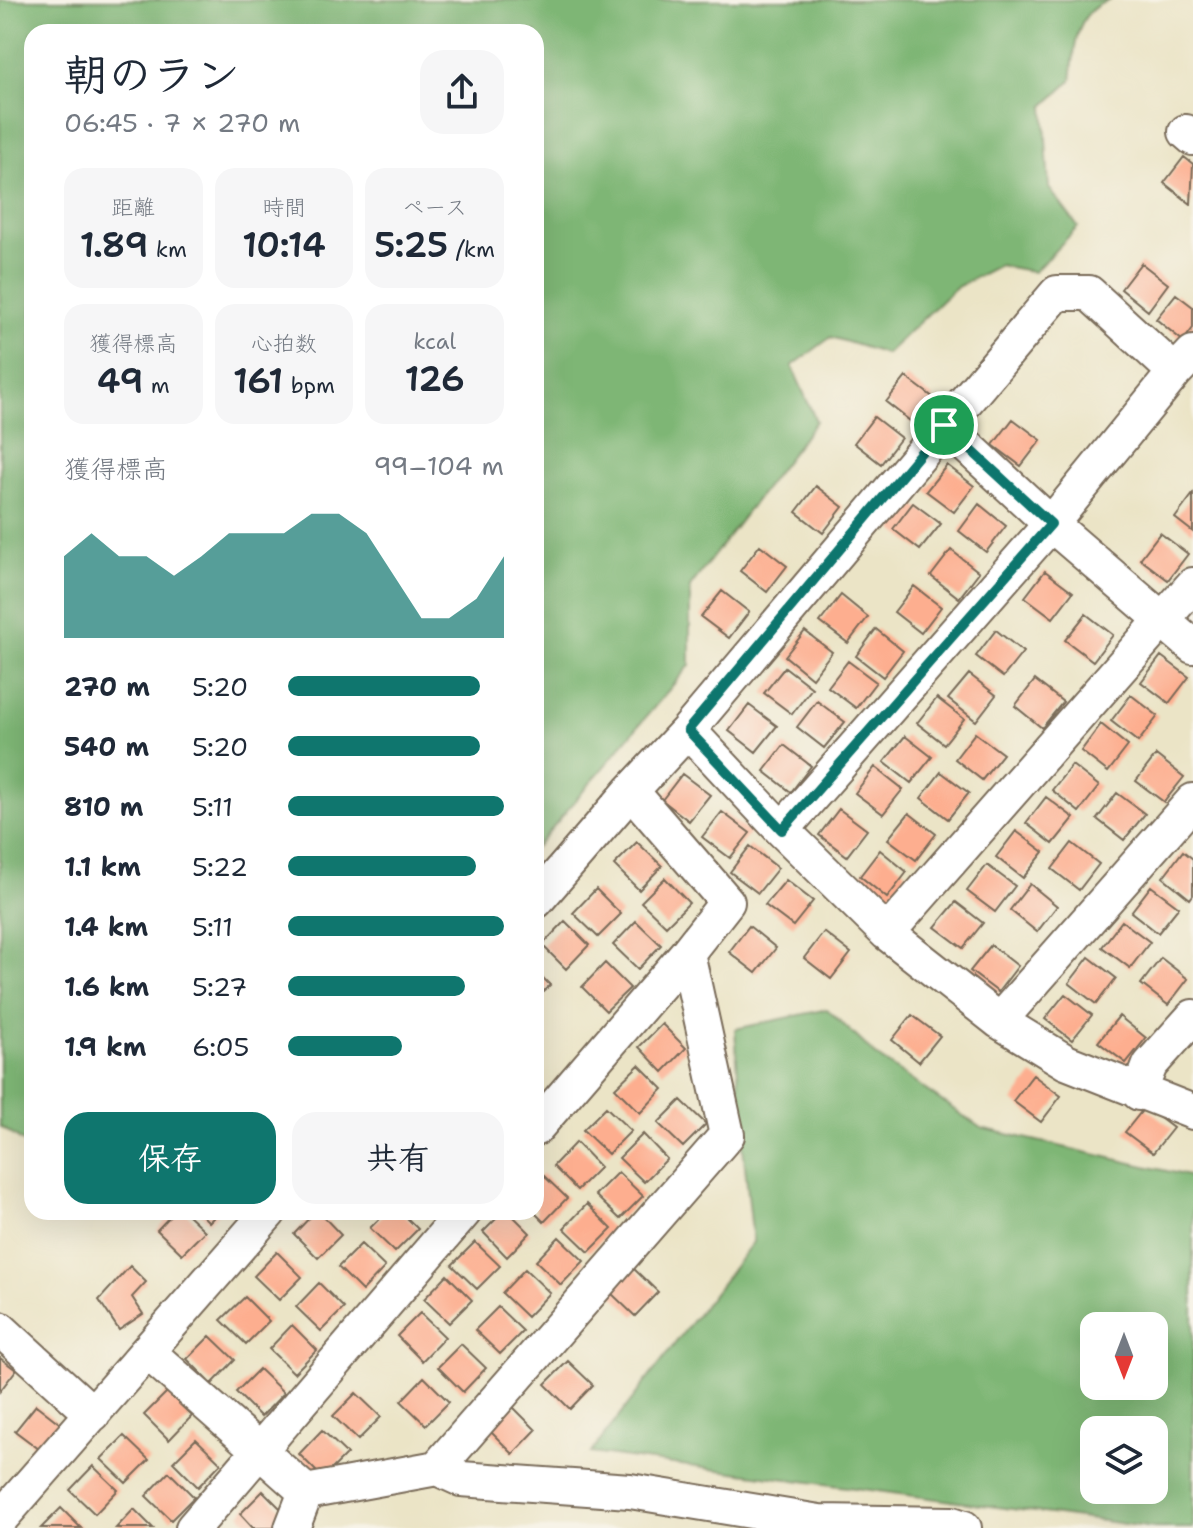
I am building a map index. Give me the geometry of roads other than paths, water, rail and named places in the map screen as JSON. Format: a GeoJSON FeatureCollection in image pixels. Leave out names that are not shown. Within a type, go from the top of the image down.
{"type":"FeatureCollection","features":[{"type":"Feature","properties":{"kind":"street"},"geometry":{"type":"LineString","coordinates":[[544,892],[688,730],[1057,293],[1089,293],[1184,362],[1051,524],[782,830]]}},
{"type":"Feature","properties":{"kind":"street"},"geometry":{"type":"LineString","coordinates":[[944,425],[1051,524],[1193,646]]}},
{"type":"Feature","properties":{"kind":"street"},"geometry":{"type":"LineString","coordinates":[[887,933],[1193,585]]}},
{"type":"Feature","properties":{"kind":"street"},"geometry":{"type":"LineString","coordinates":[[688,730],[782,830],[887,933],[999,1021],[1066,1062],[1193,1112]]}},
{"type":"Feature","properties":{"kind":"street"},"geometry":{"type":"LineString","coordinates":[[544,1119],[727,902],[631,791]]}},
{"type":"Feature","properties":{"kind":"street"},"geometry":{"type":"LineString","coordinates":[[999,1021],[1193,801]]}},
{"type":"Feature","properties":{"kind":"street"},"geometry":{"type":"LineString","coordinates":[[437,1468],[727,1135],[687,953]]}},
{"type":"Feature","properties":{"kind":"street"},"geometry":{"type":"LineString","coordinates":[[1139,1093],[1150,1065],[1193,1017]]}},
{"type":"Feature","properties":{"kind":"street"},"geometry":{"type":"LineString","coordinates":[[0,1519],[262,1220]]}},
{"type":"Feature","properties":{"kind":"street"},"geometry":{"type":"LineString","coordinates":[[193,1528],[457,1220]]}},
{"type":"Feature","properties":{"kind":"street"},"geometry":{"type":"LineString","coordinates":[[0,1329],[93,1414]]}},
{"type":"Feature","properties":{"kind":"street"},"geometry":{"type":"LineString","coordinates":[[148,1352],[306,1492]]}},
{"type":"Feature","properties":{"kind":"street"},"geometry":{"type":"LineString","coordinates":[[306,1492],[437,1468],[461,1479],[630,1491],[819,1522],[952,1524],[964,1528]]}},
{"type":"Feature","properties":{"kind":"street"},"geometry":{"type":"LineString","coordinates":[[292,1528],[306,1492]]}}]}
